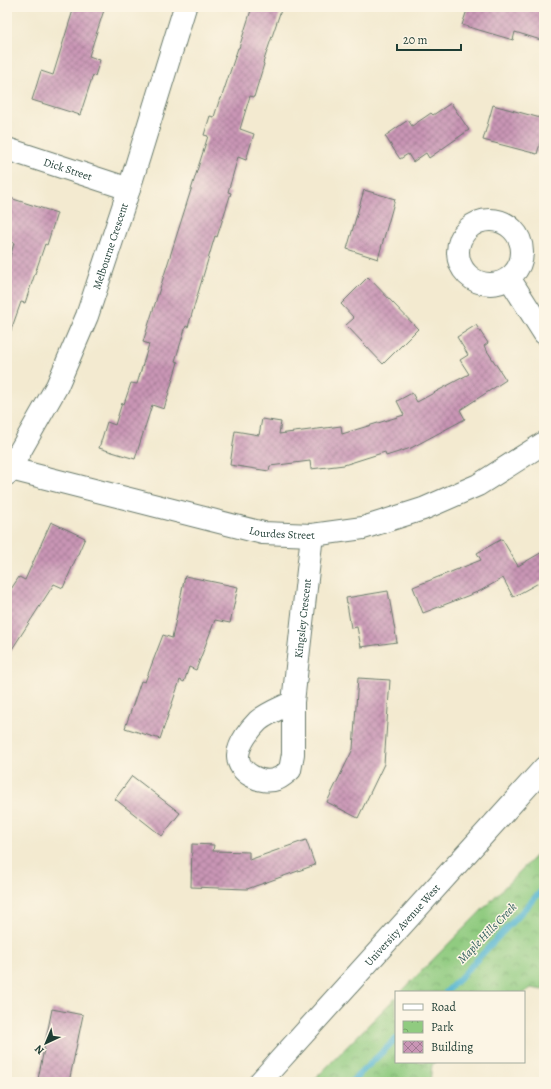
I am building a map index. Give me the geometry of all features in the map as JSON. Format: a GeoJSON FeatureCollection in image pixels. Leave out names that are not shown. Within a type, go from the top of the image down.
{"type":"FeatureCollection","features":[{"type":"Feature","properties":{"kind":"street","name":"Melbourne Crescent"},"geometry":{"type":"LineString","coordinates":[[8,470],[57,386],[87,316],[129,189],[185,7]]}},
{"type":"Feature","properties":{"kind":"street","name":"Dick Street"},"geometry":{"type":"LineString","coordinates":[[7,149],[129,189]]}},
{"type":"Feature","properties":{"kind":"street"},"geometry":{"type":"LineString","coordinates":[[509,278],[544,333]]}},
{"type":"Feature","properties":{"kind":"street","name":"Lourdes Street"},"geometry":{"type":"LineString","coordinates":[[8,470],[263,533],[312,535],[363,528],[423,509],[478,485],[544,442]]}},
{"type":"Feature","properties":{"kind":"street","name":"Kingsley Crescent"},"geometry":{"type":"LineString","coordinates":[[293,702],[312,535]]}},
{"type":"Feature","properties":{"kind":"street","name":"University Avenue West"},"geometry":{"type":"LineString","coordinates":[[260,1082],[544,768]]}},
{"type":"Feature","properties":{"kind":"green space"},"geometry":{"type":"Polygon","coordinates":[[[544,847],[544,990],[531,988],[525,992],[525,991],[402,991],[544,847]]]}},
{"type":"Feature","properties":{"kind":"green space"},"geometry":{"type":"Polygon","coordinates":[[[395,998],[395,1063],[434,1063],[432,1065],[430,1082],[312,1082],[395,998]]]}},
{"type":"Feature","properties":{"kind":"building"},"geometry":{"type":"Polygon","coordinates":[[[74,7],[105,7],[89,56],[100,60],[95,76],[93,75],[80,115],[32,100],[41,71],[53,75],[74,7]]]}},
{"type":"Feature","properties":{"kind":"building"},"geometry":{"type":"Polygon","coordinates":[[[252,7],[282,7],[263,63],[264,64],[254,97],[250,96],[240,129],[254,134],[246,160],[238,157],[228,192],[231,193],[217,237],[215,236],[188,327],[186,326],[175,361],[178,362],[164,409],[152,405],[135,459],[99,448],[107,422],[115,425],[122,403],[124,404],[131,383],[137,384],[149,344],[143,342],[208,136],[204,135],[210,116],[214,117],[220,98],[221,99],[252,7]]]}},
{"type":"Feature","properties":{"kind":"building"},"geometry":{"type":"Polygon","coordinates":[[[468,7],[544,7],[544,41],[515,32],[513,40],[462,25],[468,7]]]}},
{"type":"Feature","properties":{"kind":"building"},"geometry":{"type":"Polygon","coordinates":[[[451,103],[469,130],[429,158],[426,153],[413,162],[408,154],[400,159],[385,136],[408,120],[412,126],[431,113],[433,115],[451,103]]]}},
{"type":"Feature","properties":{"kind":"building"},"geometry":{"type":"Polygon","coordinates":[[[493,105],[544,119],[544,141],[541,140],[537,154],[483,140],[493,105]]]}},
{"type":"Feature","properties":{"kind":"building"},"geometry":{"type":"Polygon","coordinates":[[[364,190],[395,199],[378,259],[347,249],[364,190]]]}},
{"type":"Feature","properties":{"kind":"building"},"geometry":{"type":"Polygon","coordinates":[[[7,197],[57,213],[47,245],[45,244],[25,303],[21,302],[10,333],[7,333],[7,267],[14,243],[7,241],[7,197]]]}},
{"type":"Feature","properties":{"kind":"building"},"geometry":{"type":"Polygon","coordinates":[[[368,277],[418,329],[383,364],[346,325],[354,318],[341,304],[368,277]]]}},
{"type":"Feature","properties":{"kind":"building"},"geometry":{"type":"Polygon","coordinates":[[[476,325],[488,343],[484,346],[506,380],[460,410],[465,419],[411,448],[386,456],[385,452],[344,465],[311,469],[310,461],[270,466],[269,471],[230,465],[235,431],[259,435],[262,419],[281,422],[279,434],[341,426],[342,434],[404,415],[397,401],[412,393],[417,402],[469,374],[460,360],[468,355],[457,337],[476,325]]]}},
{"type":"Feature","properties":{"kind":"building"},"geometry":{"type":"Polygon","coordinates":[[[51,522],[85,538],[63,588],[54,584],[7,657],[7,595],[19,577],[25,580],[51,522]]]}},
{"type":"Feature","properties":{"kind":"building"},"geometry":{"type":"Polygon","coordinates":[[[502,539],[518,566],[544,551],[544,580],[513,597],[503,578],[480,591],[423,613],[413,587],[481,560],[477,553],[502,539]]]}},
{"type":"Feature","properties":{"kind":"building"},"geometry":{"type":"Polygon","coordinates":[[[185,576],[238,587],[230,623],[215,620],[196,670],[189,667],[184,682],[180,680],[160,739],[125,728],[141,681],[145,682],[163,635],[172,638],[185,576]]]}},
{"type":"Feature","properties":{"kind":"building"},"geometry":{"type":"Polygon","coordinates":[[[388,591],[397,642],[361,647],[357,627],[351,628],[346,598],[388,591]]]}},
{"type":"Feature","properties":{"kind":"building"},"geometry":{"type":"Polygon","coordinates":[[[358,678],[390,680],[384,764],[358,818],[327,802],[353,749],[358,678]]]}},
{"type":"Feature","properties":{"kind":"building"},"geometry":{"type":"Polygon","coordinates":[[[132,776],[180,813],[162,836],[115,799],[132,776]]]}},
{"type":"Feature","properties":{"kind":"building"},"geometry":{"type":"Polygon","coordinates":[[[306,840],[315,865],[247,889],[191,887],[192,844],[214,845],[213,851],[249,852],[249,860],[306,840]]]}},
{"type":"Feature","properties":{"kind":"building"},"geometry":{"type":"Polygon","coordinates":[[[52,1009],[83,1015],[69,1082],[50,1082],[38,1079],[52,1009]]]}},
{"type":"Feature","properties":{"kind":"waterway","name":"Maple Hills Creek"},"geometry":{"type":"LineString","coordinates":[[447,991],[544,888]]}},
{"type":"Feature","properties":{"kind":"waterway","name":"Maple Hills Creek"},"geometry":{"type":"LineString","coordinates":[[351,1082],[395,1040]]}}]}
